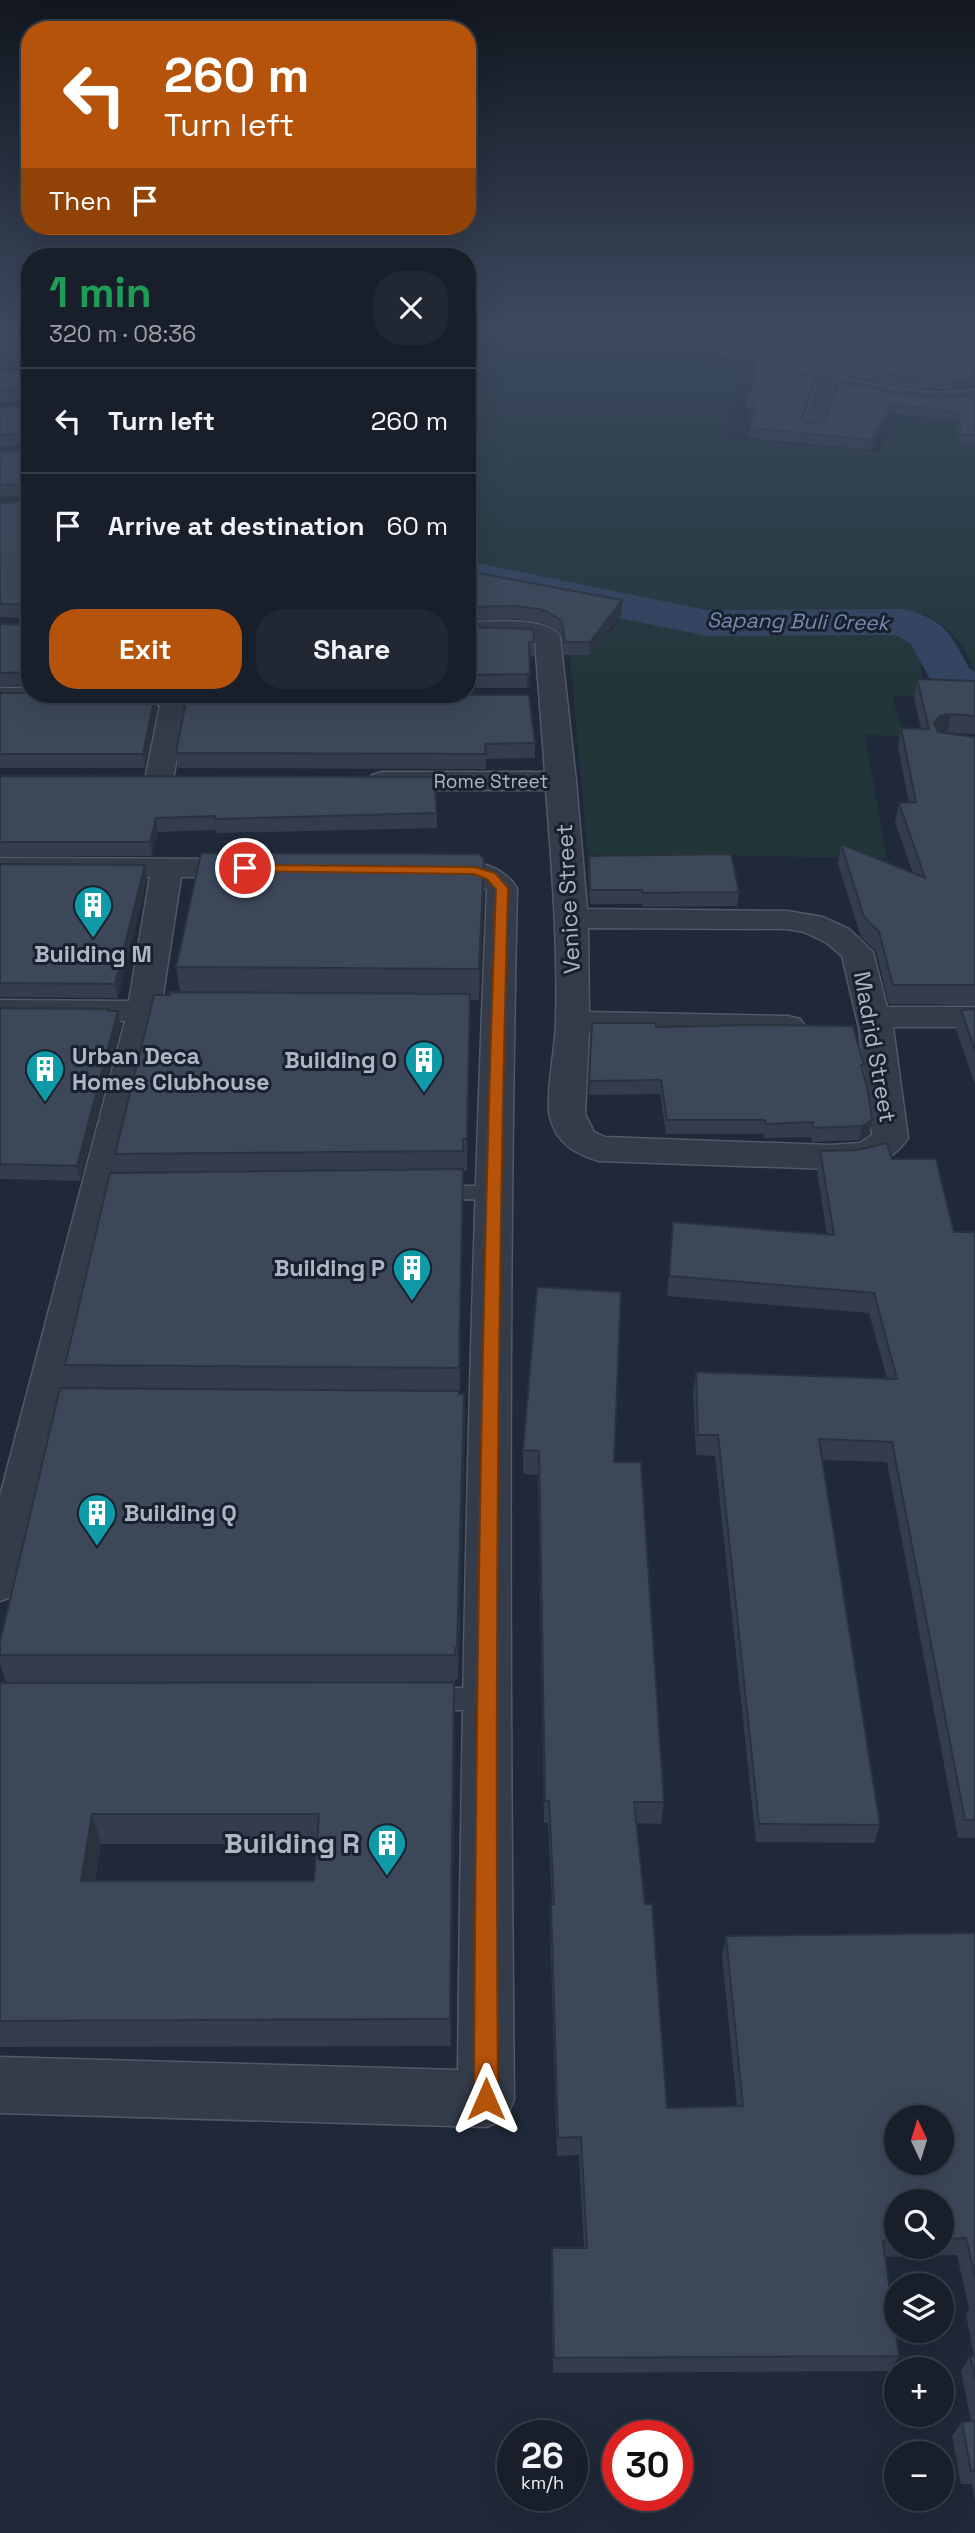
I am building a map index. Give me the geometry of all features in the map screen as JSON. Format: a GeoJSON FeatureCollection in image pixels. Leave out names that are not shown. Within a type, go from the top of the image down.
{"type":"FeatureCollection","features":[{"type":"Feature","properties":{"kind":"street","name":"Venice Street"},"geometry":{"type":"LineString","coordinates":[[476,630],[530,630],[547,636],[541,699],[562,781],[572,918],[573,1022],[567,1114],[572,1129],[580,1140],[599,1149]]}},
{"type":"Feature","properties":{"kind":"street"},"geometry":{"type":"LineString","coordinates":[[0,696],[21,696]]}},
{"type":"Feature","properties":{"kind":"street"},"geometry":{"type":"LineString","coordinates":[[159,780],[173,703]]}},
{"type":"Feature","properties":{"kind":"street","name":"Rome Street"},"geometry":{"type":"LineString","coordinates":[[353,781],[562,781]]}},
{"type":"Feature","properties":{"kind":"street"},"geometry":{"type":"LineString","coordinates":[[0,867],[275,869]]}},
{"type":"Feature","properties":{"kind":"street"},"geometry":{"type":"LineString","coordinates":[[0,1582],[58,1409],[111,1196],[167,868]]}},
{"type":"Feature","properties":{"kind":"street"},"geometry":{"type":"LineString","coordinates":[[0,2085],[486,2099],[486,1699],[476,1412],[492,1193],[485,1013],[502,888],[491,876],[475,870],[410,870]]}},
{"type":"Feature","properties":{"kind":"street","name":"Madrid Street"},"geometry":{"type":"LineString","coordinates":[[572,918],[787,920],[811,924],[838,936],[857,952],[855,1025],[890,1138],[881,1149],[866,1156],[599,1149]]}},
{"type":"Feature","properties":{"kind":"street"},"geometry":{"type":"LineString","coordinates":[[0,1010],[198,1011]]}},
{"type":"Feature","properties":{"kind":"street"},"geometry":{"type":"LineString","coordinates":[[573,1022],[855,1025],[975,1017]]}},
{"type":"Feature","properties":{"kind":"lane"},"geometry":{"type":"LineString","coordinates":[[411,1193],[492,1193]]}},
{"type":"Feature","properties":{"kind":"lane"},"geometry":{"type":"LineString","coordinates":[[402,1699],[486,1699]]}},
{"type":"Feature","properties":{"kind":"green space"},"geometry":{"type":"Polygon","coordinates":[[[476,445],[804,445],[880,452],[882,445],[975,445],[975,678],[969,658],[958,640],[934,619],[924,614],[707,612],[476,565],[476,445]]]}},
{"type":"Feature","properties":{"kind":"green space"},"geometry":{"type":"Polygon","coordinates":[[[626,612],[702,633],[900,633],[921,650],[921,680],[944,696],[892,696],[904,736],[865,735],[886,858],[588,854],[568,633],[609,634],[626,612]]]}},
{"type":"Feature","properties":{"kind":"building"},"geometry":{"type":"Polygon","coordinates":[[[21,451],[21,484],[0,485],[0,452],[21,451]]]}},
{"type":"Feature","properties":{"kind":"building"},"geometry":{"type":"Polygon","coordinates":[[[21,502],[21,605],[0,604],[0,503],[21,502]]]}},
{"type":"Feature","properties":{"kind":"building"},"geometry":{"type":"Polygon","coordinates":[[[476,573],[622,600],[590,642],[565,642],[562,621],[544,610],[517,606],[476,607],[476,573]]]}},
{"type":"Feature","properties":{"kind":"building"},"geometry":{"type":"Polygon","coordinates":[[[0,624],[21,625],[21,672],[0,673],[0,624]]]}},
{"type":"Feature","properties":{"kind":"building"},"geometry":{"type":"Polygon","coordinates":[[[476,627],[533,629],[534,642],[529,642],[530,674],[476,675],[476,627]]]}},
{"type":"Feature","properties":{"kind":"building"},"geometry":{"type":"Polygon","coordinates":[[[917,679],[975,681],[975,716],[951,714],[940,716],[934,723],[938,732],[975,737],[975,985],[893,985],[879,932],[864,917],[841,844],[925,878],[899,803],[916,802],[901,728],[929,729],[917,679]]]}},
{"type":"Feature","properties":{"kind":"building"},"geometry":{"type":"Polygon","coordinates":[[[0,693],[21,693],[21,703],[153,703],[143,754],[0,754],[0,693]]]}},
{"type":"Feature","properties":{"kind":"building"},"geometry":{"type":"Polygon","coordinates":[[[476,695],[529,695],[535,743],[485,744],[486,754],[176,753],[185,703],[476,703],[476,695]]]}},
{"type":"Feature","properties":{"kind":"building"},"geometry":{"type":"Polygon","coordinates":[[[0,776],[434,777],[437,813],[156,818],[150,842],[0,842],[0,776]]]}},
{"type":"Feature","properties":{"kind":"building"},"geometry":{"type":"Polygon","coordinates":[[[201,853],[479,854],[484,859],[479,969],[176,967],[201,853]]]}},
{"type":"Feature","properties":{"kind":"building"},"geometry":{"type":"Polygon","coordinates":[[[731,854],[739,892],[643,893],[642,890],[590,890],[589,856],[731,854]]]}},
{"type":"Feature","properties":{"kind":"building","name":"Building M"},"geometry":{"type":"Polygon","coordinates":[[[0,864],[145,865],[115,984],[0,983],[0,864]]]}},
{"type":"Feature","properties":{"kind":"building","name":"Building O"},"geometry":{"type":"Polygon","coordinates":[[[170,992],[470,994],[467,1139],[463,1139],[463,1151],[115,1154],[154,995],[170,995],[170,992]]]}},
{"type":"Feature","properties":{"kind":"building","name":"Urban Deca Homes Clubhouse"},"geometry":{"type":"Polygon","coordinates":[[[0,1008],[118,1011],[77,1166],[0,1164],[0,1008]]]}},
{"type":"Feature","properties":{"kind":"building"},"geometry":{"type":"Polygon","coordinates":[[[975,1009],[975,1050],[961,1010],[975,1009]]]}},
{"type":"Feature","properties":{"kind":"building"},"geometry":{"type":"Polygon","coordinates":[[[592,1023],[656,1023],[656,1027],[853,1026],[864,1065],[861,1065],[872,1120],[862,1126],[814,1128],[813,1122],[766,1124],[765,1120],[667,1120],[661,1080],[589,1081],[592,1023]]]}},
{"type":"Feature","properties":{"kind":"building"},"geometry":{"type":"Polygon","coordinates":[[[887,1143],[892,1159],[936,1159],[954,1232],[975,1232],[975,1820],[965,1820],[892,1442],[819,1439],[880,1825],[759,1824],[718,1435],[698,1435],[696,1372],[897,1379],[874,1293],[669,1276],[673,1222],[834,1235],[820,1151],[857,1150],[887,1143]]]}},
{"type":"Feature","properties":{"kind":"building","name":"Building P"},"geometry":{"type":"Polygon","coordinates":[[[463,1169],[459,1368],[65,1365],[110,1173],[463,1169]]]}},
{"type":"Feature","properties":{"kind":"building"},"geometry":{"type":"Polygon","coordinates":[[[537,1287],[621,1292],[614,1462],[641,1462],[664,1802],[634,1802],[645,1904],[652,1904],[667,2108],[743,2106],[726,1936],[975,1933],[975,2277],[966,2238],[954,2238],[954,2189],[884,2189],[883,2241],[887,2273],[884,2273],[884,2343],[897,2343],[899,2356],[554,2358],[552,2248],[587,2248],[581,2137],[558,2138],[551,1904],[554,1904],[549,1801],[545,1801],[539,1451],[523,1450],[537,1287]]]}},
{"type":"Feature","properties":{"kind":"building","name":"Building Q"},"geometry":{"type":"Polygon","coordinates":[[[60,1388],[459,1391],[459,1394],[464,1394],[455,1655],[0,1655],[0,1642],[60,1388]]]}},
{"type":"Feature","properties":{"kind":"building","name":"Building R"},"geometry":{"type":"Polygon","coordinates":[[[454,1682],[450,2019],[0,2021],[0,1683],[454,1682]],[[92,1814],[81,1881],[314,1881],[319,1814],[92,1814]]]}},
{"type":"Feature","properties":{"kind":"building"},"geometry":{"type":"Polygon","coordinates":[[[970,2356],[975,2356],[975,2378],[970,2356]]]}},
{"type":"Feature","properties":{"kind":"building"},"geometry":{"type":"Polygon","coordinates":[[[975,2421],[975,2471],[971,2471],[962,2422],[975,2421]]]}},
{"type":"Feature","properties":{"kind":"waterway","name":"Sapang Buli Creek"},"geometry":{"type":"LineString","coordinates":[[476,576],[707,623],[903,622],[929,636],[950,677],[975,691]]}},
{"type":"Feature","properties":{"kind":"place","name":"Building M"},"geometry":{"type":"Point","coordinates":[93,939]}},
{"type":"Feature","properties":{"kind":"place","name":"Building O"},"geometry":{"type":"Point","coordinates":[424,1094]}},
{"type":"Feature","properties":{"kind":"place","name":"Urban Deca Homes Clubhouse"},"geometry":{"type":"Point","coordinates":[45,1103]}},
{"type":"Feature","properties":{"kind":"place","name":"Building P"},"geometry":{"type":"Point","coordinates":[412,1302]}},
{"type":"Feature","properties":{"kind":"place","name":"Building Q"},"geometry":{"type":"Point","coordinates":[97,1547]}},
{"type":"Feature","properties":{"kind":"place","name":"Building R"},"geometry":{"type":"Point","coordinates":[387,1877]}},
{"type":"Feature","properties":{"kind":"route"},"geometry":{"type":"LineString","coordinates":[[245,868],[475,870],[491,876],[502,888],[492,1193],[486,1699],[486,2099]]}}]}
